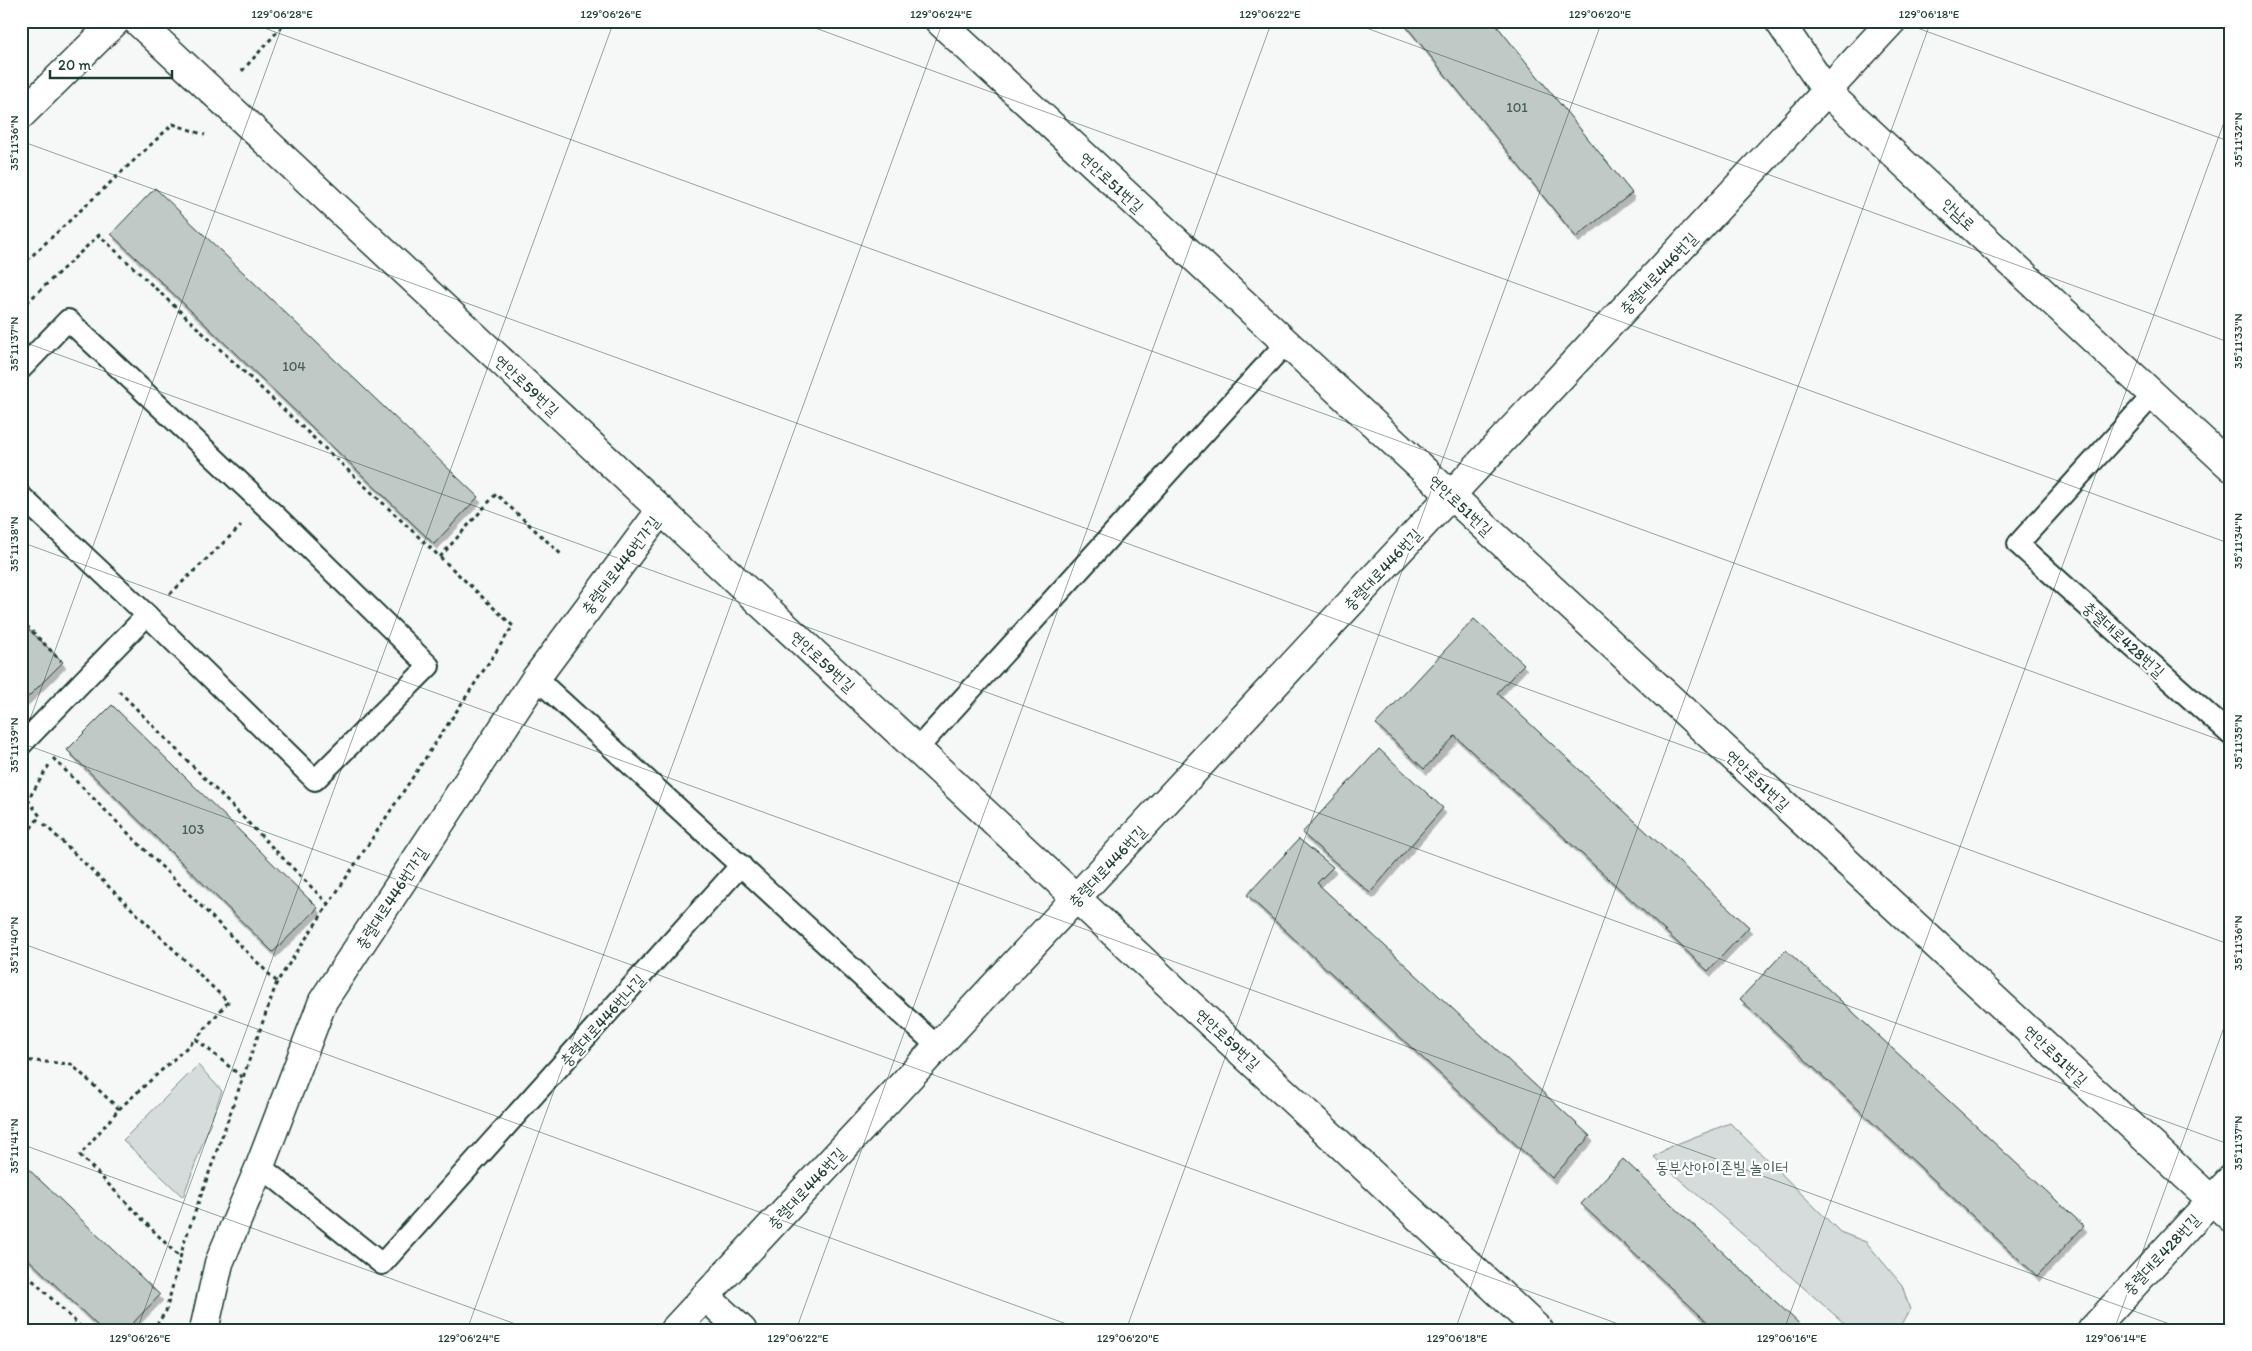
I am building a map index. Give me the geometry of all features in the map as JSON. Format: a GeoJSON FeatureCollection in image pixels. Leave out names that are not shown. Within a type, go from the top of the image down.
{"type":"FeatureCollection","features":[{"type":"Feature","properties":{"kind":"street"},"geometry":{"type":"LineString","coordinates":[[21,115],[116,21]]}},
{"type":"Feature","properties":{"kind":"street","name":"연안로59번길"},"geometry":{"type":"LineString","coordinates":[[137,21],[1540,1330]]}},
{"type":"Feature","properties":{"kind":"street","name":"연안로51번길"},"geometry":{"type":"LineString","coordinates":[[939,21],[2221,1209]]}},
{"type":"Feature","properties":{"kind":"street","name":"안남로"},"geometry":{"type":"LineString","coordinates":[[1779,21],[1827,92],[2231,468]]}},
{"type":"Feature","properties":{"kind":"street","name":"충렬대로446번길"},"geometry":{"type":"LineString","coordinates":[[674,1330],[1892,21]]}},
{"type":"Feature","properties":{"kind":"street","name":"충렬대로446번가길"},"geometry":{"type":"LineString","coordinates":[[204,1330],[219,1263],[260,1166],[323,1001],[536,678],[661,510]]}},
{"type":"Feature","properties":{"kind":"street","name":"충렬대로428번길"},"geometry":{"type":"LineString","coordinates":[[2092,1330],[2221,1209],[2231,1179]]}},
{"type":"Feature","properties":{"kind":"street"},"geometry":{"type":"LineString","coordinates":[[705,1296],[742,1330]]}},
{"type":"Feature","properties":{"kind":"lane"},"geometry":{"type":"LineString","coordinates":[[21,369],[68,320],[264,505],[429,666],[316,780],[147,615],[21,496]]}},
{"type":"Feature","properties":{"kind":"lane"},"geometry":{"type":"LineString","coordinates":[[917,749],[1286,343]]}},
{"type":"Feature","properties":{"kind":"lane","name":"충렬대로428번길"},"geometry":{"type":"LineString","coordinates":[[2153,395],[2018,544],[2231,735]]}},
{"type":"Feature","properties":{"kind":"lane"},"geometry":{"type":"LineString","coordinates":[[21,745],[147,615]]}},
{"type":"Feature","properties":{"kind":"lane"},"geometry":{"type":"LineString","coordinates":[[536,678],[938,1047]]}},
{"type":"Feature","properties":{"kind":"lane","name":"충렬대로446번나길"},"geometry":{"type":"LineString","coordinates":[[260,1166],[382,1264],[741,865]]}},
{"type":"Feature","properties":{"kind":"path"},"geometry":{"type":"LineString","coordinates":[[238,75],[287,21]]}},
{"type":"Feature","properties":{"kind":"path"},"geometry":{"type":"LineString","coordinates":[[21,266],[173,124]]}},
{"type":"Feature","properties":{"kind":"path"},"geometry":{"type":"LineString","coordinates":[[440,557],[496,494],[562,556]]}},
{"type":"Feature","properties":{"kind":"path"},"geometry":{"type":"LineString","coordinates":[[147,615],[264,505]]}},
{"type":"Feature","properties":{"kind":"path"},"geometry":{"type":"LineString","coordinates":[[21,620],[63,662]]}},
{"type":"Feature","properties":{"kind":"path"},"geometry":{"type":"LineString","coordinates":[[111,696],[117,690],[328,904]]}},
{"type":"Feature","properties":{"kind":"path"},"geometry":{"type":"LineString","coordinates":[[21,840],[40,816],[28,800],[52,758],[59,752]]}},
{"type":"Feature","properties":{"kind":"path"},"geometry":{"type":"LineString","coordinates":[[52,758],[277,982],[181,1259],[166,1311],[154,1330]]}},
{"type":"Feature","properties":{"kind":"path"},"geometry":{"type":"LineString","coordinates":[[44,824],[228,1002],[196,1039],[119,1109],[80,1155],[181,1259]]}},
{"type":"Feature","properties":{"kind":"path"},"geometry":{"type":"LineString","coordinates":[[196,1039],[243,1078]]}},
{"type":"Feature","properties":{"kind":"path"},"geometry":{"type":"LineString","coordinates":[[21,1060],[71,1064],[119,1109]]}},
{"type":"Feature","properties":{"kind":"path"},"geometry":{"type":"LineString","coordinates":[[21,1269],[84,1330]]}},
{"type":"Feature","properties":{"kind":"green space"},"geometry":{"type":"Polygon","coordinates":[[[198,1065],[222,1091],[183,1197],[123,1140],[198,1065]]]}},
{"type":"Feature","properties":{"kind":"green space","name":"동부산아이존빌 놀이터"},"geometry":{"type":"Polygon","coordinates":[[[1730,1123],[1840,1232],[1866,1242],[1902,1285],[1910,1310],[1899,1330],[1852,1330],[1654,1157],[1669,1147],[1730,1123]]]}},
{"type":"Feature","properties":{"kind":"building"},"geometry":{"type":"Polygon","coordinates":[[[1402,21],[1493,21],[1632,193],[1576,237],[1402,21]]]}},
{"type":"Feature","properties":{"kind":"building"},"geometry":{"type":"Polygon","coordinates":[[[155,188],[478,497],[434,544],[111,234],[155,188]]]}},
{"type":"Feature","properties":{"kind":"building"},"geometry":{"type":"Polygon","coordinates":[[[1474,619],[1524,664],[1497,693],[1749,927],[1708,971],[1455,736],[1424,769],[1376,724],[1474,619]]]}},
{"type":"Feature","properties":{"kind":"building"},"geometry":{"type":"Polygon","coordinates":[[[21,622],[63,662],[21,704],[21,622]]]}},
{"type":"Feature","properties":{"kind":"building"},"geometry":{"type":"Polygon","coordinates":[[[112,705],[318,908],[273,952],[67,750],[112,705]]]}},
{"type":"Feature","properties":{"kind":"building"},"geometry":{"type":"Polygon","coordinates":[[[1379,749],[1443,808],[1370,893],[1302,833],[1379,749]]]}},
{"type":"Feature","properties":{"kind":"building"},"geometry":{"type":"Polygon","coordinates":[[[1299,839],[1333,867],[1317,883],[1590,1136],[1552,1178],[1247,895],[1299,839]]]}},
{"type":"Feature","properties":{"kind":"building"},"geometry":{"type":"Polygon","coordinates":[[[1786,950],[2084,1226],[2037,1276],[1740,999],[1786,950]]]}},
{"type":"Feature","properties":{"kind":"building"},"geometry":{"type":"Polygon","coordinates":[[[1623,1159],[1806,1330],[1716,1330],[1581,1204],[1623,1159]]]}},
{"type":"Feature","properties":{"kind":"building"},"geometry":{"type":"Polygon","coordinates":[[[21,1162],[160,1295],[126,1330],[102,1330],[21,1252],[21,1162]]]}}]}
